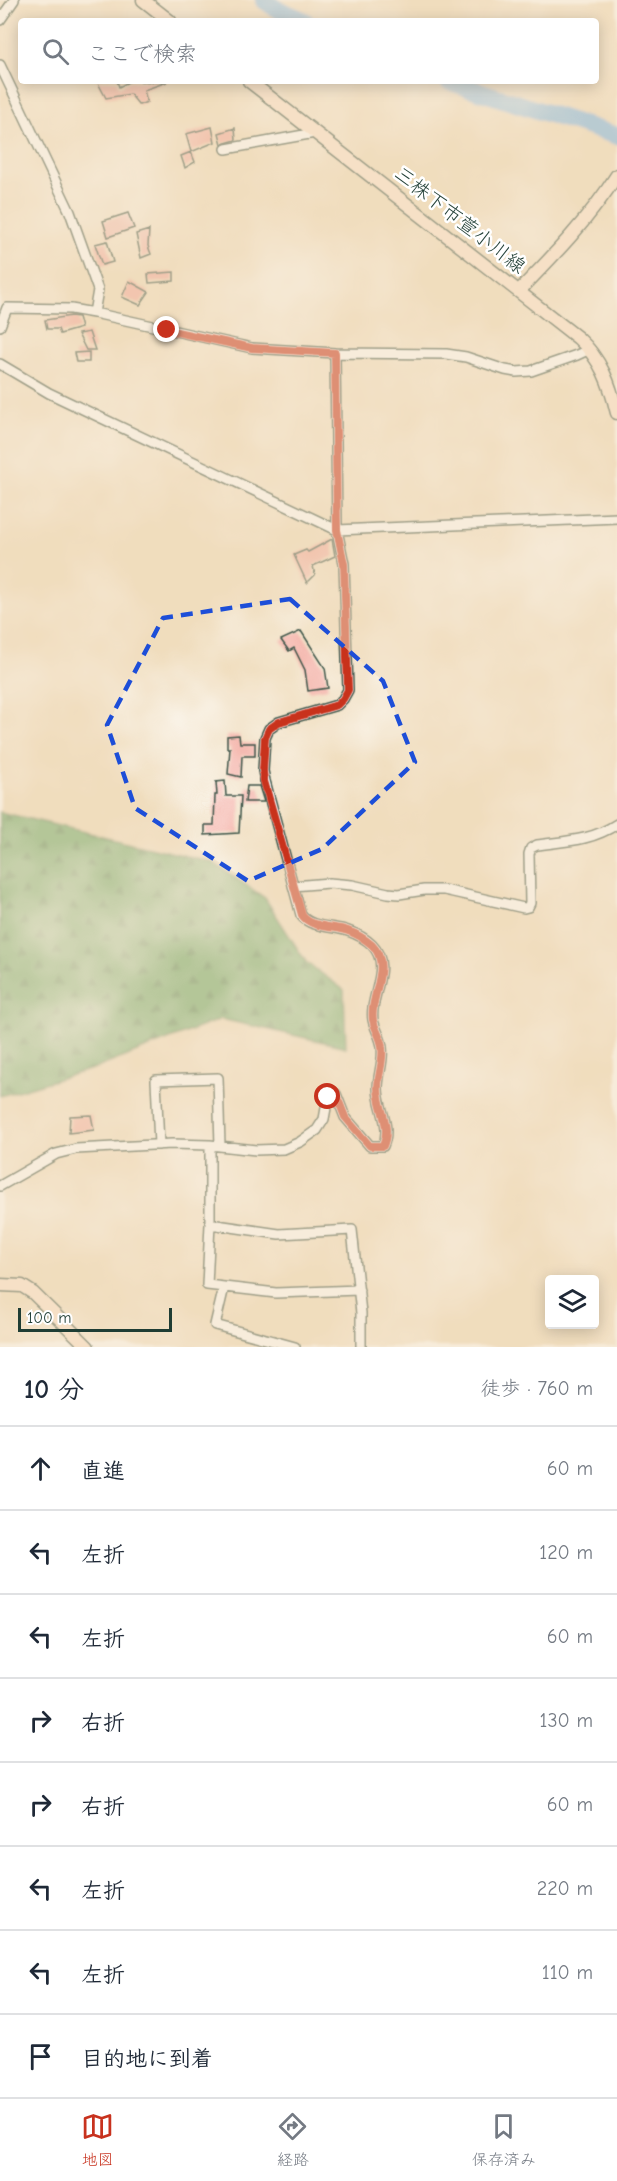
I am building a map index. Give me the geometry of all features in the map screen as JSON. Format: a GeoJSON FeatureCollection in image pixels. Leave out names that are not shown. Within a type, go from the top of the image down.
{"type":"FeatureCollection","features":[{"type":"Feature","properties":{"kind":"main road"},"geometry":{"type":"LineString","coordinates":[[143,0],[166,18]]}},
{"type":"Feature","properties":{"kind":"main road","name":"三株下市萱小川線"},"geometry":{"type":"LineString","coordinates":[[253,84],[590,349],[602,366],[611,387],[617,414]]}},
{"type":"Feature","properties":{"kind":"main road"},"geometry":{"type":"LineString","coordinates":[[519,291],[572,237],[617,175]]}},
{"type":"Feature","properties":{"kind":"main road"},"geometry":{"type":"LineString","coordinates":[[0,1285],[22,1286],[33,1293],[88,1347]]}},
{"type":"Feature","properties":{"kind":"street"},"geometry":{"type":"LineString","coordinates":[[0,20],[14,0]]}},
{"type":"Feature","properties":{"kind":"street"},"geometry":{"type":"LineString","coordinates":[[0,65],[70,212],[98,290],[94,313]]}},
{"type":"Feature","properties":{"kind":"street"},"geometry":{"type":"LineString","coordinates":[[226,149],[315,133]]}},
{"type":"Feature","properties":{"kind":"street"},"geometry":{"type":"LineString","coordinates":[[0,326],[7,308],[71,309],[252,348],[335,359],[446,354],[466,357],[516,372],[531,371],[590,349]]}},
{"type":"Feature","properties":{"kind":"street"},"geometry":{"type":"LineString","coordinates":[[0,1186],[66,1151],[159,1145],[210,1145],[256,1150],[284,1149],[300,1142],[317,1130],[324,1119],[328,1097],[331,1093],[336,1094],[345,1117],[370,1146],[383,1146],[386,1139],[386,1125],[380,1106],[378,1087],[383,1050],[374,1021],[373,1009],[380,979],[380,960],[374,947],[361,936],[348,930],[308,922],[304,919],[263,771],[265,738],[269,729],[279,722],[337,705],[348,690],[344,564],[337,530],[335,359]]}},
{"type":"Feature","properties":{"kind":"street"},"geometry":{"type":"LineString","coordinates":[[0,364],[38,386],[337,530],[617,518]]}},
{"type":"Feature","properties":{"kind":"street"},"geometry":{"type":"LineString","coordinates":[[293,886],[329,883],[399,894],[423,890],[444,890],[524,908],[530,903],[528,854],[531,848],[537,844],[585,839],[600,834],[617,824]]}},
{"type":"Feature","properties":{"kind":"street"},"geometry":{"type":"LineString","coordinates":[[159,1145],[156,1080],[218,1078],[220,1146]]}},
{"type":"Feature","properties":{"kind":"street"},"geometry":{"type":"LineString","coordinates":[[210,1145],[207,1285],[276,1293],[359,1290]]}},
{"type":"Feature","properties":{"kind":"street"},"geometry":{"type":"LineString","coordinates":[[210,1224],[279,1234],[352,1230],[359,1290],[361,1347]]}},
{"type":"Feature","properties":{"kind":"street"},"geometry":{"type":"LineString","coordinates":[[224,1287],[215,1325],[293,1347]]}},
{"type":"Feature","properties":{"kind":"highlighted area"},"geometry":{"type":"Polygon","coordinates":[[[290,599],[383,681],[415,762],[322,849],[248,881],[135,808],[107,725],[163,618],[290,599]]]}},
{"type":"Feature","properties":{"kind":"green space"},"geometry":{"type":"Polygon","coordinates":[[[0,812],[212,862],[265,898],[306,962],[344,990],[346,1047],[221,1019],[99,1067],[0,1096],[0,812]]]}},
{"type":"Feature","properties":{"kind":"building"},"geometry":{"type":"Polygon","coordinates":[[[99,84],[118,84],[119,87],[124,84],[161,84],[144,90],[147,102],[139,105],[130,94],[106,98],[99,84]]]}},
{"type":"Feature","properties":{"kind":"building"},"geometry":{"type":"Polygon","coordinates":[[[212,127],[215,142],[191,152],[186,134],[212,127]]]}},
{"type":"Feature","properties":{"kind":"building"},"geometry":{"type":"Polygon","coordinates":[[[235,128],[236,140],[222,144],[219,133],[235,128]]]}},
{"type":"Feature","properties":{"kind":"building"},"geometry":{"type":"Polygon","coordinates":[[[191,152],[195,162],[185,168],[181,156],[191,152]]]}},
{"type":"Feature","properties":{"kind":"building"},"geometry":{"type":"Polygon","coordinates":[[[128,213],[134,228],[108,237],[103,221],[128,213]]]}},
{"type":"Feature","properties":{"kind":"building"},"geometry":{"type":"Polygon","coordinates":[[[149,230],[148,246],[151,254],[141,258],[136,234],[149,230]]]}},
{"type":"Feature","properties":{"kind":"building"},"geometry":{"type":"Polygon","coordinates":[[[107,241],[113,262],[102,265],[95,244],[107,241]]]}},
{"type":"Feature","properties":{"kind":"building"},"geometry":{"type":"Polygon","coordinates":[[[174,272],[174,281],[149,283],[148,274],[174,272]]]}},
{"type":"Feature","properties":{"kind":"building"},"geometry":{"type":"Polygon","coordinates":[[[129,281],[149,292],[140,305],[122,297],[129,281]]]}},
{"type":"Feature","properties":{"kind":"building"},"geometry":{"type":"Polygon","coordinates":[[[78,317],[81,328],[60,334],[58,329],[47,329],[45,320],[78,317]]]}},
{"type":"Feature","properties":{"kind":"building"},"geometry":{"type":"Polygon","coordinates":[[[89,332],[95,350],[86,350],[78,334],[89,332]]]}},
{"type":"Feature","properties":{"kind":"building"},"geometry":{"type":"Polygon","coordinates":[[[89,352],[89,362],[76,362],[74,353],[89,352]]]}},
{"type":"Feature","properties":{"kind":"building"},"geometry":{"type":"Polygon","coordinates":[[[332,539],[335,556],[313,566],[315,575],[307,583],[294,555],[306,550],[308,552],[332,539]]]}},
{"type":"Feature","properties":{"kind":"building"},"geometry":{"type":"Polygon","coordinates":[[[301,631],[325,668],[328,688],[308,691],[305,670],[294,648],[289,651],[281,640],[301,631]]]}},
{"type":"Feature","properties":{"kind":"building"},"geometry":{"type":"Polygon","coordinates":[[[239,735],[240,743],[255,743],[255,756],[242,756],[241,777],[228,774],[230,748],[227,748],[227,736],[239,735]]]}},
{"type":"Feature","properties":{"kind":"building"},"geometry":{"type":"Polygon","coordinates":[[[225,781],[226,796],[241,796],[239,833],[205,835],[205,825],[214,825],[216,782],[225,781]]]}},
{"type":"Feature","properties":{"kind":"building"},"geometry":{"type":"Polygon","coordinates":[[[247,786],[259,786],[264,802],[245,802],[247,786]]]}},
{"type":"Feature","properties":{"kind":"building"},"geometry":{"type":"Polygon","coordinates":[[[91,1115],[94,1130],[69,1133],[70,1116],[91,1115]]]}},
{"type":"Feature","properties":{"kind":"waterway"},"geometry":{"type":"LineString","coordinates":[[264,0],[277,9],[298,18]]}},
{"type":"Feature","properties":{"kind":"waterway"},"geometry":{"type":"LineString","coordinates":[[457,84],[617,136]]}},
{"type":"Feature","properties":{"kind":"route"},"geometry":{"type":"LineString","coordinates":[[167,330],[252,348],[335,353],[337,530],[344,564],[348,690],[337,705],[279,722],[269,729],[265,738],[263,771],[304,919],[308,922],[348,930],[361,936],[374,947],[380,960],[380,979],[373,1009],[374,1021],[383,1050],[378,1087],[380,1106],[386,1125],[386,1139],[383,1146],[370,1146],[345,1117],[336,1094],[331,1093],[328,1097]]}}]}
